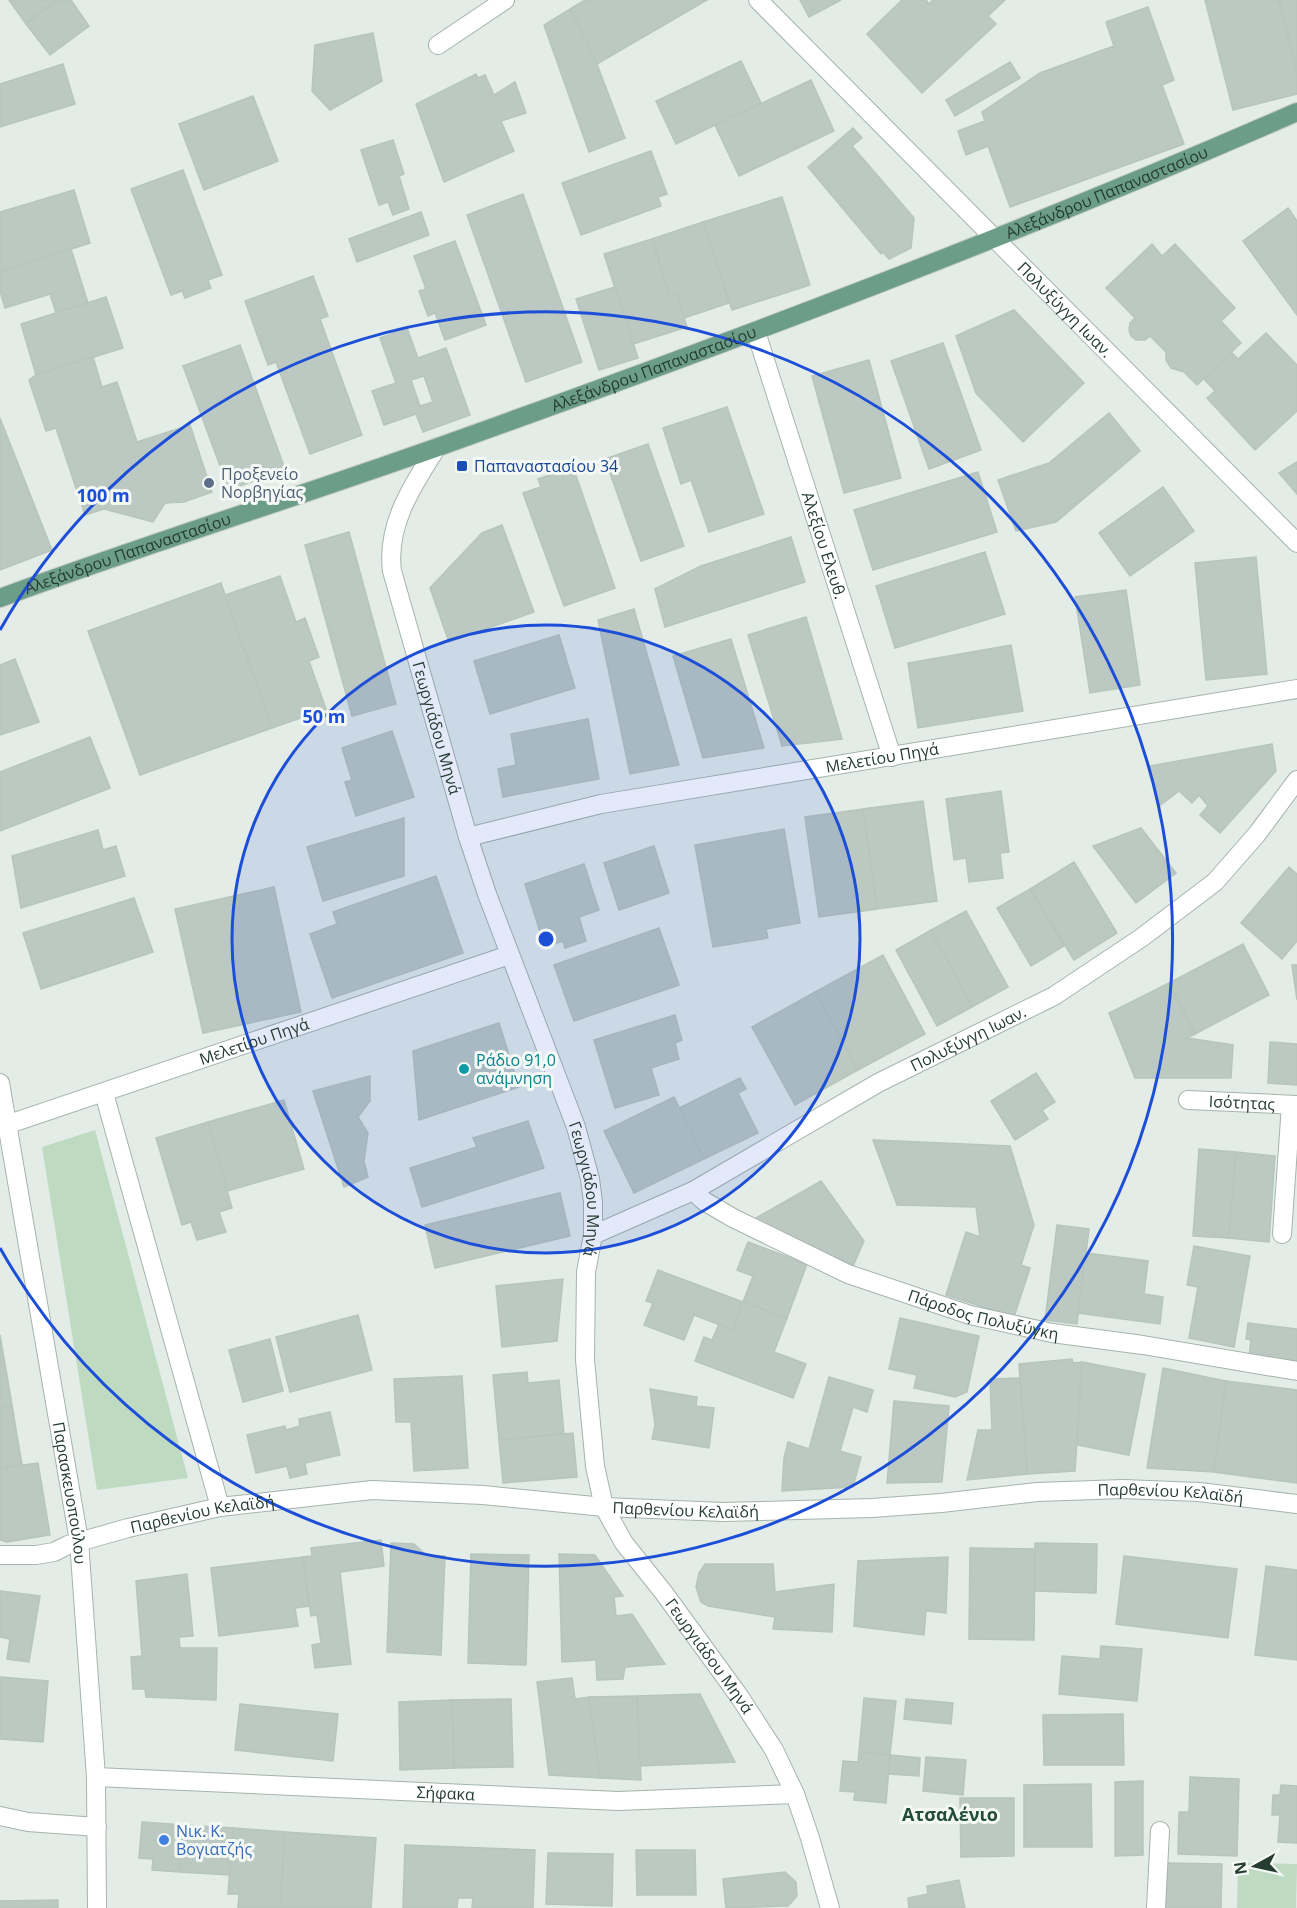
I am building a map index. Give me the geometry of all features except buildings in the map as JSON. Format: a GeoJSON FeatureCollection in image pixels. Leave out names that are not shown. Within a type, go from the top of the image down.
{"type":"FeatureCollection","features":[{"type":"Feature","properties":{"kind":"main road","name":"Αλεξάνδρου Παπαναστασίου"},"geometry":{"type":"LineString","coordinates":[[0,598],[437,447],[756,332],[995,238],[1297,112]]}},
{"type":"Feature","properties":{"kind":"street"},"geometry":{"type":"LineString","coordinates":[[438,45],[505,0]]}},
{"type":"Feature","properties":{"kind":"street","name":"Πολυξύγγη Ιωαν."},"geometry":{"type":"LineString","coordinates":[[758,0],[1297,543]]}},
{"type":"Feature","properties":{"kind":"street","name":"Αλεξίου Ελευθ."},"geometry":{"type":"LineString","coordinates":[[756,332],[892,757]]}},
{"type":"Feature","properties":{"kind":"street","name":"Γεωργιάδου Μηνά"},"geometry":{"type":"LineString","coordinates":[[437,447],[415,482],[396,520],[390,556],[395,585],[468,837],[509,955],[576,1126],[590,1179],[593,1235],[586,1272],[585,1360],[595,1466],[604,1507],[624,1543],[670,1602],[761,1728],[774,1750],[795,1794],[830,1908]]}},
{"type":"Feature","properties":{"kind":"street","name":"Μελετίου Πηγά"},"geometry":{"type":"LineString","coordinates":[[468,837],[601,804],[1297,689]]}},
{"type":"Feature","properties":{"kind":"street","name":"Πολυξύγγη Ιωαν."},"geometry":{"type":"LineString","coordinates":[[593,1235],[693,1191],[878,1083],[1054,996],[1141,938],[1215,882],[1257,834],[1297,780]]}},
{"type":"Feature","properties":{"kind":"street","name":"Μελετίου Πηγά"},"geometry":{"type":"LineString","coordinates":[[4,1126],[509,955]]}},
{"type":"Feature","properties":{"kind":"street","name":"Παρασκευοπούλου"},"geometry":{"type":"LineString","coordinates":[[0,1083],[4,1126],[79,1541],[96,1777],[97,1908]]}},
{"type":"Feature","properties":{"kind":"street"},"geometry":{"type":"LineString","coordinates":[[104,1093],[220,1507]]}},
{"type":"Feature","properties":{"kind":"street","name":"Ισότητας"},"geometry":{"type":"LineString","coordinates":[[1188,1100],[1294,1105]]}},
{"type":"Feature","properties":{"kind":"street"},"geometry":{"type":"LineString","coordinates":[[1282,1233],[1294,1105]]}},
{"type":"Feature","properties":{"kind":"street","name":"Πάροδος Πολυξύγκη"},"geometry":{"type":"LineString","coordinates":[[693,1191],[704,1201],[733,1218],[848,1274],[970,1315],[1052,1333],[1143,1345],[1297,1371]]}},
{"type":"Feature","properties":{"kind":"street","name":"Παρθενίου Κελαϊδή"},"geometry":{"type":"LineString","coordinates":[[0,1555],[36,1556],[128,1527],[220,1507],[372,1490],[483,1495],[604,1507],[723,1512],[807,1511],[941,1503],[1037,1492],[1123,1489],[1199,1492],[1297,1504]]}},
{"type":"Feature","properties":{"kind":"street","name":"Σήφακα"},"geometry":{"type":"LineString","coordinates":[[96,1777],[618,1801],[795,1794]]}},
{"type":"Feature","properties":{"kind":"street"},"geometry":{"type":"LineString","coordinates":[[0,1816],[28,1822],[97,1827]]}},
{"type":"Feature","properties":{"kind":"street"},"geometry":{"type":"LineString","coordinates":[[1156,1908],[1160,1831]]}},
{"type":"Feature","properties":{"kind":"green space"},"geometry":{"type":"Polygon","coordinates":[[[95,1130],[188,1478],[97,1490],[42,1147],[95,1130]]]}},
{"type":"Feature","properties":{"kind":"green space"},"geometry":{"type":"Polygon","coordinates":[[[1238,1863],[1297,1864],[1296,1908],[1237,1908],[1238,1863]]]}},
{"type":"Feature","properties":{"kind":"place","name":"Παπαναστασίου 34"},"geometry":{"type":"Point","coordinates":[462,466]}},
{"type":"Feature","properties":{"kind":"place","name":"Προξενείο Νορβηγίας"},"geometry":{"type":"Point","coordinates":[209,483]}},
{"type":"Feature","properties":{"kind":"place","name":"Ράδιο 91,0 ανάμνηση"},"geometry":{"type":"Point","coordinates":[464,1069]}},
{"type":"Feature","properties":{"kind":"place","name":"Νικ. Κ. Βογιατζής"},"geometry":{"type":"Point","coordinates":[164,1840]}},
{"type":"Feature","properties":{"kind":"district","name":"Ατσαλένιο"},"geometry":{"type":"Point","coordinates":[950,1814]}}]}
